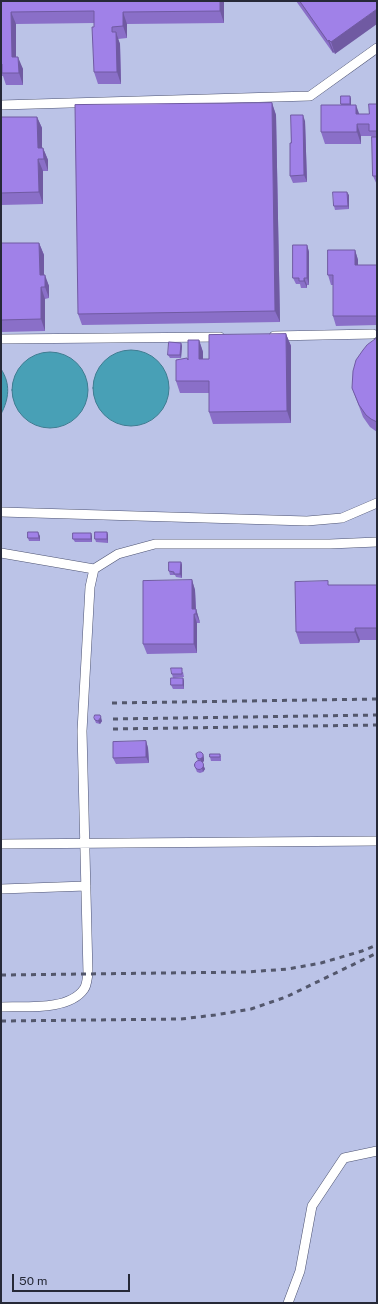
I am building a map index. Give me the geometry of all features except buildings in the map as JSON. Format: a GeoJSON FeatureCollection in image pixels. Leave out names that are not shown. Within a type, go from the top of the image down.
{"type":"FeatureCollection","features":[{"type":"Feature","properties":{"kind":"lane"},"geometry":{"type":"LineString","coordinates":[[1,105],[310,96],[377,48]]}},
{"type":"Feature","properties":{"kind":"lane"},"geometry":{"type":"LineString","coordinates":[[264,336],[373,334]]}},
{"type":"Feature","properties":{"kind":"lane"},"geometry":{"type":"LineString","coordinates":[[1,339],[233,336]]}},
{"type":"Feature","properties":{"kind":"lane"},"geometry":{"type":"LineString","coordinates":[[1,512],[307,521],[342,518],[377,503]]}},
{"type":"Feature","properties":{"kind":"lane"},"geometry":{"type":"LineString","coordinates":[[1,553],[94,569],[118,554],[155,544],[330,544],[377,542]]}},
{"type":"Feature","properties":{"kind":"lane"},"geometry":{"type":"LineString","coordinates":[[1,1007],[61,1004],[76,996],[85,988],[88,974],[82,731],[90,587],[94,569]]}},
{"type":"Feature","properties":{"kind":"lane"},"geometry":{"type":"LineString","coordinates":[[1,844],[377,841]]}},
{"type":"Feature","properties":{"kind":"lane"},"geometry":{"type":"LineString","coordinates":[[1,889],[86,886]]}},
{"type":"Feature","properties":{"kind":"lane"},"geometry":{"type":"LineString","coordinates":[[288,1303],[300,1271],[312,1206],[344,1158],[377,1151]]}},
{"type":"Feature","properties":{"kind":"shaded area"},"geometry":{"type":"Polygon","coordinates":[[[131,350],[146,353],[158,361],[166,373],[169,388],[166,403],[158,415],[146,423],[131,426],[116,423],[104,415],[96,403],[93,388],[96,373],[104,361],[116,353],[131,350]]]}},
{"type":"Feature","properties":{"kind":"shaded area"},"geometry":{"type":"Polygon","coordinates":[[[43,352],[57,352],[71,358],[82,369],[88,383],[88,397],[85,405],[77,417],[71,422],[57,428],[43,428],[29,422],[18,411],[12,397],[12,383],[18,369],[29,358],[43,352]]]}},
{"type":"Feature","properties":{"kind":"shaded area"},"geometry":{"type":"Polygon","coordinates":[[[1,369],[8,386],[8,392],[6,403],[1,414],[1,369]]]}},
{"type":"Feature","properties":{"kind":"railway"},"geometry":{"type":"LineString","coordinates":[[112,703],[377,699]]}},
{"type":"Feature","properties":{"kind":"railway"},"geometry":{"type":"LineString","coordinates":[[113,719],[377,715]]}},
{"type":"Feature","properties":{"kind":"railway"},"geometry":{"type":"LineString","coordinates":[[113,729],[377,725]]}},
{"type":"Feature","properties":{"kind":"railway"},"geometry":{"type":"LineString","coordinates":[[1,975],[247,972],[288,969],[321,963],[377,945]]}},
{"type":"Feature","properties":{"kind":"railway"},"geometry":{"type":"LineString","coordinates":[[1,1021],[181,1019],[251,1009],[286,997],[377,953]]}}]}
